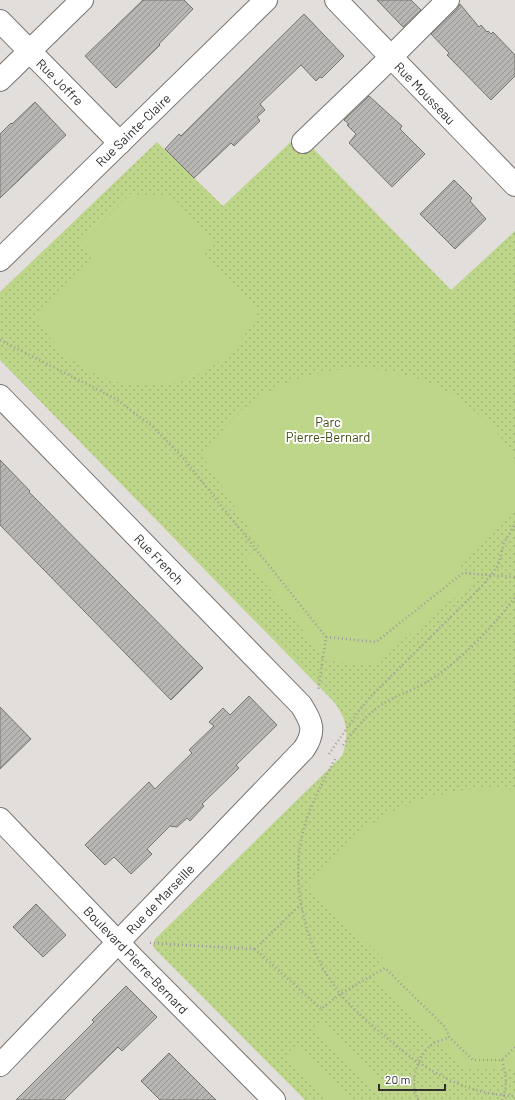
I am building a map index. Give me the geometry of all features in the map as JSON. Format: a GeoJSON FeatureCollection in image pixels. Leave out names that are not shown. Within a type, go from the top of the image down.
{"type":"FeatureCollection","features":[{"type":"Feature","properties":{"kind":"street"},"geometry":{"type":"LineString","coordinates":[[0,80],[82,0]]}},
{"type":"Feature","properties":{"kind":"street","name":"Rue Sainte-Claire"},"geometry":{"type":"LineString","coordinates":[[0,260],[266,0]]}},
{"type":"Feature","properties":{"kind":"street","name":"Rue Mousseau"},"geometry":{"type":"LineString","coordinates":[[336,0],[515,185]]}},
{"type":"Feature","properties":{"kind":"street"},"geometry":{"type":"LineString","coordinates":[[303,142],[448,0]]}},
{"type":"Feature","properties":{"kind":"street","name":"Rue Joffre"},"geometry":{"type":"LineString","coordinates":[[0,21],[120,143]]}},
{"type":"Feature","properties":{"kind":"street","name":"Rue French"},"geometry":{"type":"LineString","coordinates":[[0,396],[300,705],[309,717],[312,728]]}},
{"type":"Feature","properties":{"kind":"street","name":"Rue de Marseille"},"geometry":{"type":"LineString","coordinates":[[0,1065],[304,750],[310,739],[312,728]]}},
{"type":"Feature","properties":{"kind":"street","name":"Boulevard Pierre-Bernard"},"geometry":{"type":"LineString","coordinates":[[0,819],[118,943],[274,1100]]}},
{"type":"Feature","properties":{"kind":"path"},"geometry":{"type":"LineString","coordinates":[[0,340],[116,399],[152,426],[184,459],[326,637],[376,642],[463,573],[515,577]]}},
{"type":"Feature","properties":{"kind":"path"},"geometry":{"type":"LineString","coordinates":[[326,757],[370,697],[482,587],[491,576],[498,566],[504,544],[515,524]]}},
{"type":"Feature","properties":{"kind":"path"},"geometry":{"type":"LineString","coordinates":[[343,745],[365,717],[384,702],[426,683],[463,655],[498,619],[515,597]]}},
{"type":"Feature","properties":{"kind":"path"},"geometry":{"type":"LineString","coordinates":[[318,691],[326,637]]}},
{"type":"Feature","properties":{"kind":"path"},"geometry":{"type":"LineString","coordinates":[[335,759],[317,792],[303,830],[300,845],[298,874],[301,904],[306,928],[312,945],[330,981],[340,994],[408,1057],[438,1075],[455,1083],[492,1094],[515,1096]]}},
{"type":"Feature","properties":{"kind":"path"},"geometry":{"type":"LineString","coordinates":[[255,949],[301,904]]}},
{"type":"Feature","properties":{"kind":"path"},"geometry":{"type":"LineString","coordinates":[[150,943],[255,949],[321,1009],[340,994],[385,968],[445,1028],[449,1037],[473,1060],[502,1060],[515,1047]]}},
{"type":"Feature","properties":{"kind":"path"},"geometry":{"type":"LineString","coordinates":[[418,1100],[414,1083],[418,1063],[423,1054],[434,1044],[449,1037]]}},
{"type":"Feature","properties":{"kind":"path"},"geometry":{"type":"LineString","coordinates":[[502,1060],[506,1075],[502,1100]]}},
{"type":"Feature","properties":{"kind":"green space","name":"Parc Pierre-Bernard"},"geometry":{"type":"Polygon","coordinates":[[[299,134],[451,290],[515,231],[515,1100],[305,1100],[155,949],[153,945],[155,939],[342,756],[346,741],[346,728],[342,715],[334,702],[0,360],[0,292],[157,142],[223,206],[299,134]]]}},
{"type":"Feature","properties":{"kind":"green space"},"geometry":{"type":"Polygon","coordinates":[[[130,194],[171,196],[216,242],[202,256],[258,313],[240,342],[225,357],[207,369],[187,378],[167,384],[146,385],[124,383],[104,378],[84,368],[66,355],[57,346],[45,331],[35,314],[95,256],[81,242],[130,194]]]}},
{"type":"Feature","properties":{"kind":"green space"},"geometry":{"type":"Polygon","coordinates":[[[356,368],[397,373],[432,384],[449,393],[480,415],[495,430],[509,449],[515,461],[515,510],[460,567],[472,583],[373,665],[327,661],[245,558],[260,546],[203,457],[222,430],[238,413],[268,392],[284,384],[319,373],[356,368]]]}},
{"type":"Feature","properties":{"kind":"green space"},"geometry":{"type":"Polygon","coordinates":[[[464,790],[515,790],[515,1068],[463,1067],[370,975],[384,960],[309,887],[327,863],[358,833],[391,813],[408,805],[445,794],[464,790]]]}},
{"type":"Feature","properties":{"kind":"green space"},"geometry":{"type":"Polygon","coordinates":[[[323,1021],[387,1085],[377,1095],[313,1031],[323,1021]]]}},
{"type":"Feature","properties":{"kind":"green space"},"geometry":{"type":"Polygon","coordinates":[[[296,1045],[350,1100],[330,1100],[286,1055],[296,1045]]]}},
{"type":"Feature","properties":{"kind":"building"},"geometry":{"type":"Polygon","coordinates":[[[143,0],[184,0],[193,9],[159,44],[160,45],[116,88],[85,56],[143,0]]]}},
{"type":"Feature","properties":{"kind":"building"},"geometry":{"type":"Polygon","coordinates":[[[377,0],[411,0],[421,10],[403,27],[377,0]]]}},
{"type":"Feature","properties":{"kind":"building"},"geometry":{"type":"Polygon","coordinates":[[[460,4],[479,27],[481,25],[491,34],[493,32],[515,55],[515,76],[491,100],[447,55],[449,53],[431,34],[457,9],[460,4]]]}},
{"type":"Feature","properties":{"kind":"building"},"geometry":{"type":"Polygon","coordinates":[[[304,14],[344,56],[322,78],[320,77],[316,81],[301,65],[260,104],[265,110],[257,117],[260,121],[234,146],[231,143],[194,178],[165,149],[179,134],[181,136],[304,14]]]}},
{"type":"Feature","properties":{"kind":"building"},"geometry":{"type":"Polygon","coordinates":[[[369,96],[402,126],[400,129],[425,154],[392,187],[349,143],[356,134],[344,120],[369,96]]]}},
{"type":"Feature","properties":{"kind":"building"},"geometry":{"type":"Polygon","coordinates":[[[35,102],[66,135],[0,198],[0,134],[35,102]]]}},
{"type":"Feature","properties":{"kind":"building"},"geometry":{"type":"Polygon","coordinates":[[[454,180],[472,198],[470,201],[486,219],[455,249],[420,214],[454,180]]]}},
{"type":"Feature","properties":{"kind":"building"},"geometry":{"type":"Polygon","coordinates":[[[0,460],[30,491],[29,492],[203,668],[171,700],[0,525],[0,460]]]}},
{"type":"Feature","properties":{"kind":"building"},"geometry":{"type":"Polygon","coordinates":[[[249,696],[277,725],[236,765],[239,768],[202,804],[204,806],[190,821],[187,818],[177,827],[170,826],[147,849],[152,854],[131,874],[114,857],[105,865],[85,845],[149,782],[155,789],[192,753],[189,750],[214,726],[209,722],[223,708],[230,715],[249,696]]]}},
{"type":"Feature","properties":{"kind":"building"},"geometry":{"type":"Polygon","coordinates":[[[0,707],[31,739],[0,769],[0,707]]]}},
{"type":"Feature","properties":{"kind":"building"},"geometry":{"type":"Polygon","coordinates":[[[36,904],[66,935],[43,957],[13,927],[36,904]]]}},
{"type":"Feature","properties":{"kind":"building"},"geometry":{"type":"Polygon","coordinates":[[[126,986],[157,1017],[122,1051],[118,1047],[64,1100],[16,1100],[94,1022],[92,1020],[126,986]]]}},
{"type":"Feature","properties":{"kind":"building"},"geometry":{"type":"Polygon","coordinates":[[[169,1053],[216,1100],[160,1100],[141,1081],[169,1053]]]}}]}
